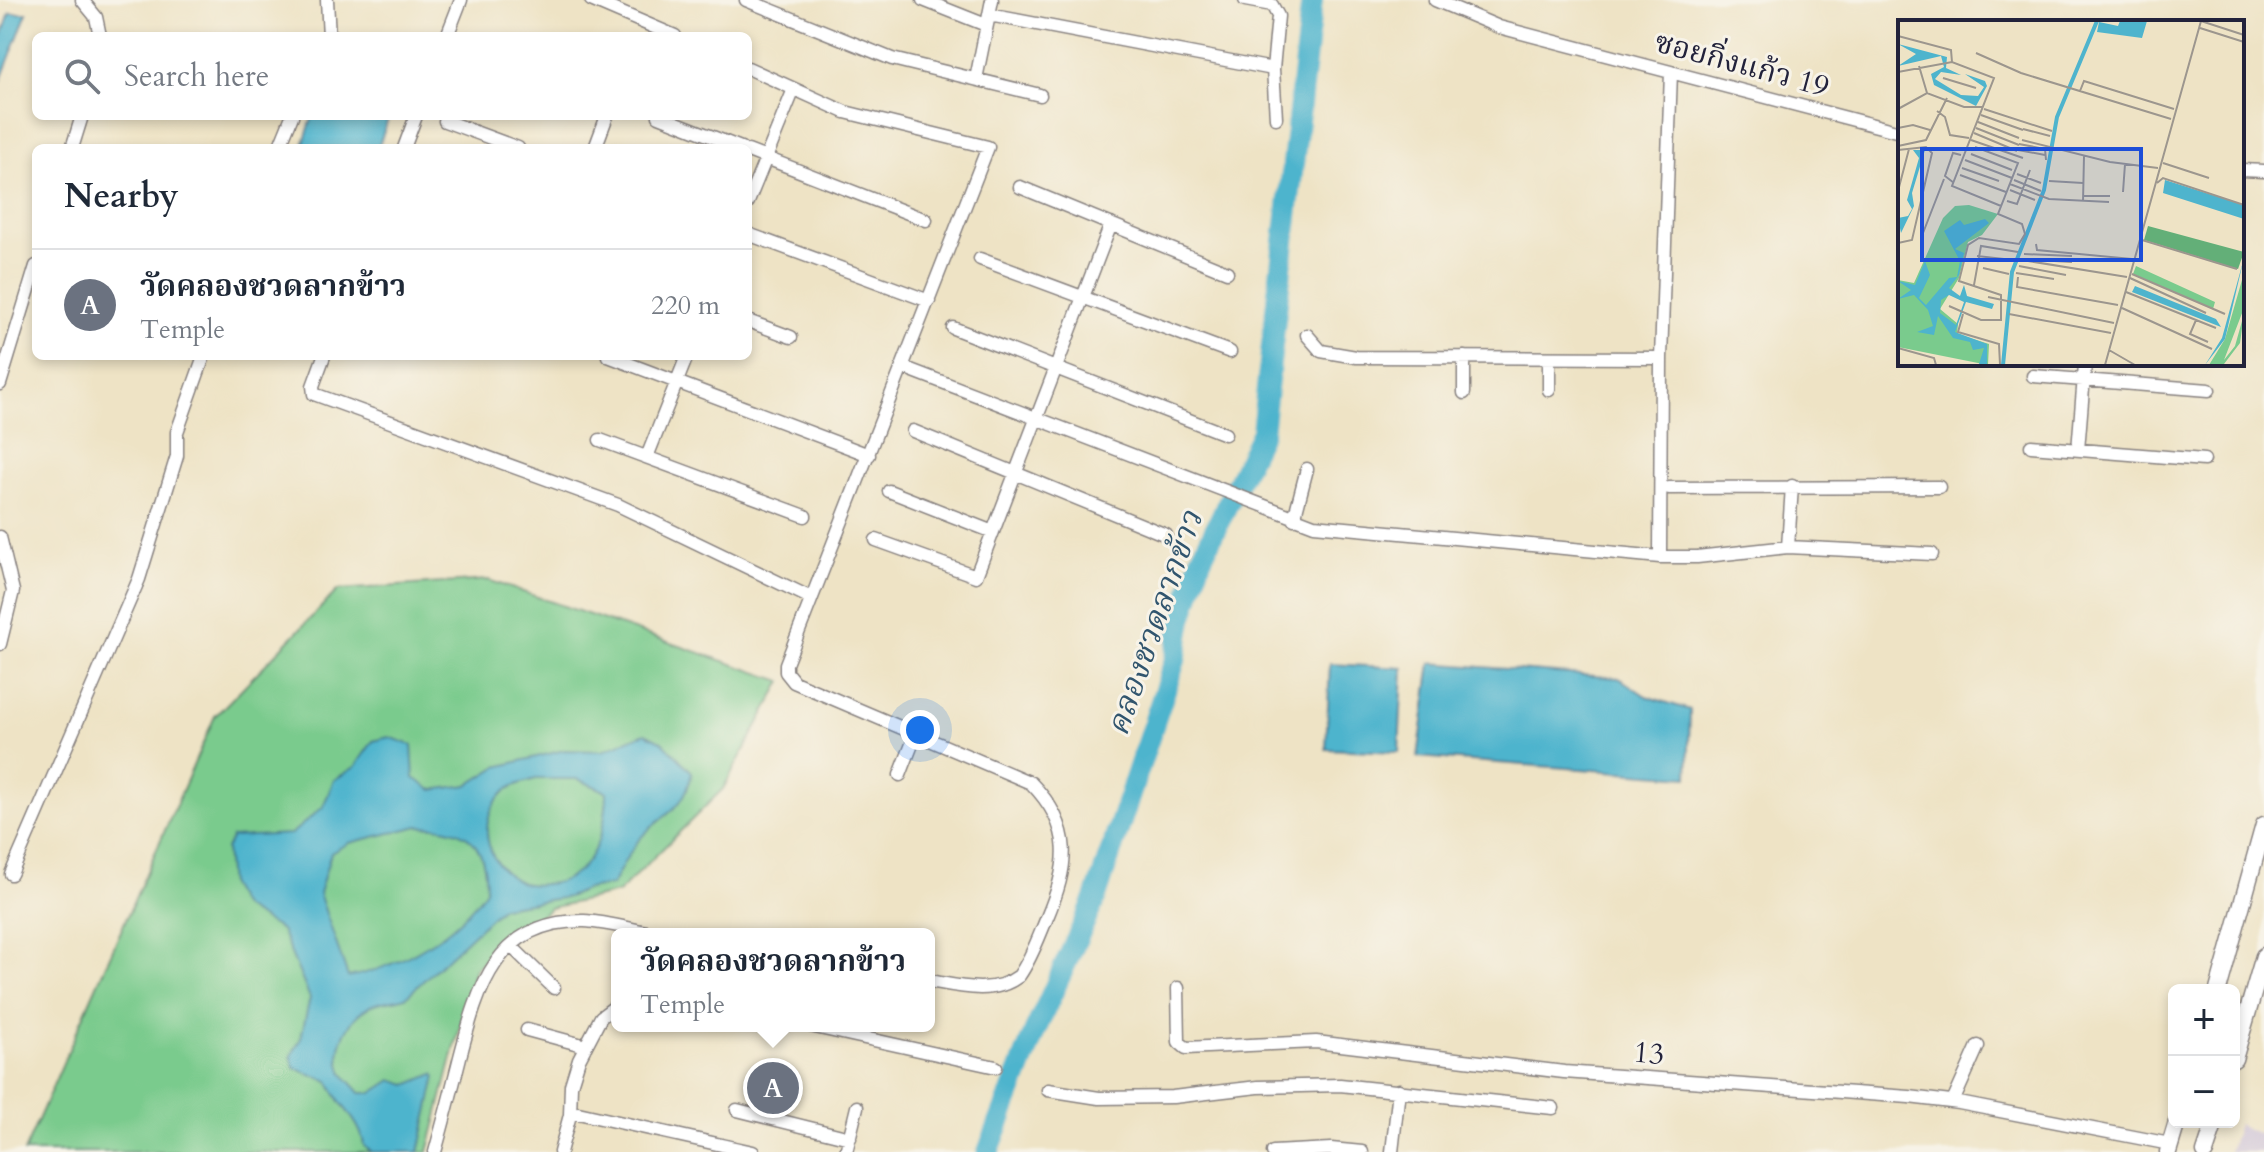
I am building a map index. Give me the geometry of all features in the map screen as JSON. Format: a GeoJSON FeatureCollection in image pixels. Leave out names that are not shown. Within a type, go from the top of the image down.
{"type":"FeatureCollection","features":[{"type":"Feature","properties":{"kind":"main road"},"geometry":{"type":"LineString","coordinates":[[2220,984],[2264,825]]}},
{"type":"Feature","properties":{"kind":"main road"},"geometry":{"type":"LineString","coordinates":[[2235,1056],[2264,956]]}},
{"type":"Feature","properties":{"kind":"main road"},"geometry":{"type":"LineString","coordinates":[[2169,1148],[2175,1128]]}},
{"type":"Feature","properties":{"kind":"main road"},"geometry":{"type":"LineString","coordinates":[[2205,1152],[2213,1128]]}},
{"type":"Feature","properties":{"kind":"street"},"geometry":{"type":"LineString","coordinates":[[82,0],[96,17],[99,32]]}},
{"type":"Feature","properties":{"kind":"street"},"geometry":{"type":"LineString","coordinates":[[327,0],[329,32]]}},
{"type":"Feature","properties":{"kind":"street"},"geometry":{"type":"LineString","coordinates":[[449,32],[461,0]]}},
{"type":"Feature","properties":{"kind":"street"},"geometry":{"type":"LineString","coordinates":[[591,0],[666,32]]}},
{"type":"Feature","properties":{"kind":"street"},"geometry":{"type":"LineString","coordinates":[[746,0],[892,59],[1040,95]]}},
{"type":"Feature","properties":{"kind":"street"},"geometry":{"type":"LineString","coordinates":[[923,0],[987,20],[1273,69]]}},
{"type":"Feature","properties":{"kind":"street"},"geometry":{"type":"LineString","coordinates":[[976,79],[992,0]]}},
{"type":"Feature","properties":{"kind":"street"},"geometry":{"type":"LineString","coordinates":[[1245,0],[1276,9],[1273,69],[1276,118]]}},
{"type":"Feature","properties":{"kind":"street","name":"ซอยกิ่งแก้ว 19"},"geometry":{"type":"LineString","coordinates":[[1435,0],[1499,27],[1898,131]]}},
{"type":"Feature","properties":{"kind":"street"},"geometry":{"type":"LineString","coordinates":[[639,32],[643,22]]}},
{"type":"Feature","properties":{"kind":"street"},"geometry":{"type":"LineString","coordinates":[[752,70],[845,112],[988,147],[786,664],[794,682],[1031,783],[1055,812],[1065,855],[1062,881],[1019,976],[1011,982],[984,989],[935,982]]}},
{"type":"Feature","properties":{"kind":"street"},"geometry":{"type":"LineString","coordinates":[[1660,557],[1661,358],[1671,72]]}},
{"type":"Feature","properties":{"kind":"street"},"geometry":{"type":"LineString","coordinates":[[752,192],[794,89]]}},
{"type":"Feature","properties":{"kind":"street"},"geometry":{"type":"LineString","coordinates":[[73,144],[81,120]]}},
{"type":"Feature","properties":{"kind":"street"},"geometry":{"type":"LineString","coordinates":[[281,144],[290,120]]}},
{"type":"Feature","properties":{"kind":"street"},"geometry":{"type":"LineString","coordinates":[[406,144],[414,120]]}},
{"type":"Feature","properties":{"kind":"street"},"geometry":{"type":"LineString","coordinates":[[596,144],[606,120]]}},
{"type":"Feature","properties":{"kind":"street"},"geometry":{"type":"LineString","coordinates":[[669,120],[731,144]]}},
{"type":"Feature","properties":{"kind":"street"},"geometry":{"type":"LineString","coordinates":[[445,121],[507,144]]}},
{"type":"Feature","properties":{"kind":"street"},"geometry":{"type":"LineString","coordinates":[[752,153],[926,220]]}},
{"type":"Feature","properties":{"kind":"street"},"geometry":{"type":"LineString","coordinates":[[2244,170],[2264,171]]}},
{"type":"Feature","properties":{"kind":"street"},"geometry":{"type":"LineString","coordinates":[[1020,187],[1227,272]]}},
{"type":"Feature","properties":{"kind":"street"},"geometry":{"type":"LineString","coordinates":[[876,540],[976,576],[1111,224]]}},
{"type":"Feature","properties":{"kind":"street"},"geometry":{"type":"LineString","coordinates":[[752,235],[929,301]]}},
{"type":"Feature","properties":{"kind":"street"},"geometry":{"type":"LineString","coordinates":[[980,259],[1230,352]]}},
{"type":"Feature","properties":{"kind":"street"},"geometry":{"type":"LineString","coordinates":[[0,384],[32,279]]}},
{"type":"Feature","properties":{"kind":"street"},"geometry":{"type":"LineString","coordinates":[[752,322],[791,337]]}},
{"type":"Feature","properties":{"kind":"street"},"geometry":{"type":"LineString","coordinates":[[953,328],[1225,434]]}},
{"type":"Feature","properties":{"kind":"street"},"geometry":{"type":"LineString","coordinates":[[1307,335],[1329,354],[1661,358]]}},
{"type":"Feature","properties":{"kind":"street"},"geometry":{"type":"LineString","coordinates":[[1464,357],[1464,393]]}},
{"type":"Feature","properties":{"kind":"street"},"geometry":{"type":"LineString","coordinates":[[1549,358],[1549,390]]}},
{"type":"Feature","properties":{"kind":"street"},"geometry":{"type":"LineString","coordinates":[[11,874],[139,579],[177,456],[177,432],[203,360]]}},
{"type":"Feature","properties":{"kind":"street"},"geometry":{"type":"LineString","coordinates":[[323,360],[313,386],[314,394],[618,505],[811,598]]}},
{"type":"Feature","properties":{"kind":"street"},"geometry":{"type":"LineString","coordinates":[[619,360],[869,455]]}},
{"type":"Feature","properties":{"kind":"street"},"geometry":{"type":"LineString","coordinates":[[647,457],[685,360]]}},
{"type":"Feature","properties":{"kind":"street"},"geometry":{"type":"LineString","coordinates":[[2078,450],[2085,366]]}},
{"type":"Feature","properties":{"kind":"street"},"geometry":{"type":"LineString","coordinates":[[903,367],[1256,505],[1294,519],[1332,527],[1660,557],[1697,557],[1788,547],[1932,554]]}},
{"type":"Feature","properties":{"kind":"street"},"geometry":{"type":"LineString","coordinates":[[2033,376],[2209,390]]}},
{"type":"Feature","properties":{"kind":"street"},"geometry":{"type":"LineString","coordinates":[[913,431],[1166,535]]}},
{"type":"Feature","properties":{"kind":"street"},"geometry":{"type":"LineString","coordinates":[[600,440],[805,516]]}},
{"type":"Feature","properties":{"kind":"street"},"geometry":{"type":"LineString","coordinates":[[2031,446],[2204,460]]}},
{"type":"Feature","properties":{"kind":"street"},"geometry":{"type":"LineString","coordinates":[[1294,519],[1307,469]]}},
{"type":"Feature","properties":{"kind":"street"},"geometry":{"type":"LineString","coordinates":[[1788,547],[1792,486]]}},
{"type":"Feature","properties":{"kind":"street"},"geometry":{"type":"LineString","coordinates":[[1669,488],[1939,487]]}},
{"type":"Feature","properties":{"kind":"street"},"geometry":{"type":"LineString","coordinates":[[889,491],[993,532]]}},
{"type":"Feature","properties":{"kind":"street"},"geometry":{"type":"LineString","coordinates":[[0,537],[13,591],[0,644]]}},
{"type":"Feature","properties":{"kind":"street"},"geometry":{"type":"LineString","coordinates":[[900,775],[916,734]]}},
{"type":"Feature","properties":{"kind":"street"},"geometry":{"type":"LineString","coordinates":[[435,1152],[477,992],[493,964],[511,946],[533,932],[584,921],[623,928]]}},
{"type":"Feature","properties":{"kind":"street"},"geometry":{"type":"LineString","coordinates":[[511,946],[554,988]]}},
{"type":"Feature","properties":{"kind":"street","name":"13"},"geometry":{"type":"LineString","coordinates":[[1178,988],[1176,1026],[1179,1042],[1186,1048],[1316,1042],[1564,1072],[1953,1102],[2169,1148]]}},
{"type":"Feature","properties":{"kind":"street"},"geometry":{"type":"LineString","coordinates":[[560,1152],[570,1115],[571,1085],[601,1017],[611,1010]]}},
{"type":"Feature","properties":{"kind":"street"},"geometry":{"type":"LineString","coordinates":[[527,1030],[586,1046]]}},
{"type":"Feature","properties":{"kind":"street"},"geometry":{"type":"LineString","coordinates":[[837,1032],[996,1067]]}},
{"type":"Feature","properties":{"kind":"street"},"geometry":{"type":"LineString","coordinates":[[1953,1102],[1978,1046]]}},
{"type":"Feature","properties":{"kind":"street"},"geometry":{"type":"LineString","coordinates":[[1048,1090],[1099,1098],[1173,1097],[1312,1084],[1399,1090],[1553,1108]]}},
{"type":"Feature","properties":{"kind":"street"},"geometry":{"type":"LineString","coordinates":[[1392,1152],[1399,1090]]}},
{"type":"Feature","properties":{"kind":"street"},"geometry":{"type":"LineString","coordinates":[[846,1152],[857,1107]]}},
{"type":"Feature","properties":{"kind":"street"},"geometry":{"type":"LineString","coordinates":[[737,1110],[850,1138]]}},
{"type":"Feature","properties":{"kind":"street"},"geometry":{"type":"LineString","coordinates":[[570,1115],[578,1113],[753,1152]]}},
{"type":"Feature","properties":{"kind":"street"},"geometry":{"type":"LineString","coordinates":[[1273,1152],[1331,1149],[1362,1152]]}},
{"type":"Feature","properties":{"kind":"shaded area"},"geometry":{"type":"Polygon","coordinates":[[[2240,1125],[2264,1137],[2264,1152],[2229,1152],[2240,1125]]]}},
{"type":"Feature","properties":{"kind":"green space"},"geometry":{"type":"Polygon","coordinates":[[[488,580],[782,681],[723,789],[618,893],[550,908],[475,968],[428,1152],[24,1152],[215,716],[338,590],[488,580]]]}},
{"type":"Feature","properties":{"kind":"water"},"geometry":{"type":"Polygon","coordinates":[[[10,13],[27,13],[0,82],[0,42],[10,13]]]}},
{"type":"Feature","properties":{"kind":"water"},"geometry":{"type":"Polygon","coordinates":[[[312,120],[388,120],[379,144],[303,144],[312,120]]]}},
{"type":"Feature","properties":{"kind":"water"},"geometry":{"type":"Polygon","coordinates":[[[1431,663],[1619,678],[1646,696],[1690,710],[1688,777],[1418,757],[1431,663]]]}},
{"type":"Feature","properties":{"kind":"water"},"geometry":{"type":"Polygon","coordinates":[[[1330,664],[1403,668],[1399,752],[1326,749],[1330,664]]]}},
{"type":"Feature","properties":{"kind":"water"},"geometry":{"type":"Polygon","coordinates":[[[645,733],[663,742],[692,772],[684,796],[638,841],[612,885],[587,889],[568,897],[502,907],[407,996],[374,1004],[355,1018],[344,1035],[339,1054],[344,1075],[360,1093],[372,1093],[392,1080],[407,1085],[434,1074],[436,1077],[419,1152],[372,1152],[364,1146],[359,1128],[329,1081],[294,1068],[291,1057],[301,1038],[310,998],[281,930],[242,907],[229,885],[226,849],[232,837],[291,834],[323,807],[334,780],[355,767],[373,741],[389,737],[412,745],[414,778],[432,790],[468,785],[497,767],[564,750],[602,751],[645,733]],[[536,779],[507,790],[490,812],[487,825],[491,852],[498,864],[520,882],[535,885],[561,881],[585,864],[604,823],[607,792],[578,779],[536,779]],[[419,826],[349,843],[331,853],[319,893],[348,977],[388,965],[426,946],[459,921],[486,890],[482,859],[470,840],[450,829],[419,826]]]}},
{"type":"Feature","properties":{"kind":"waterway","name":"คลองชวดลากข้าว"},"geometry":{"type":"LineString","coordinates":[[988,1152],[1035,1031],[1095,899],[1175,660],[1182,619],[1201,559],[1262,432],[1312,0]]}},
{"type":"Feature","properties":{"kind":"place","name":"วัดคลองชวดลากข้าว"},"geometry":{"type":"Point","coordinates":[773,1088]}}]}
